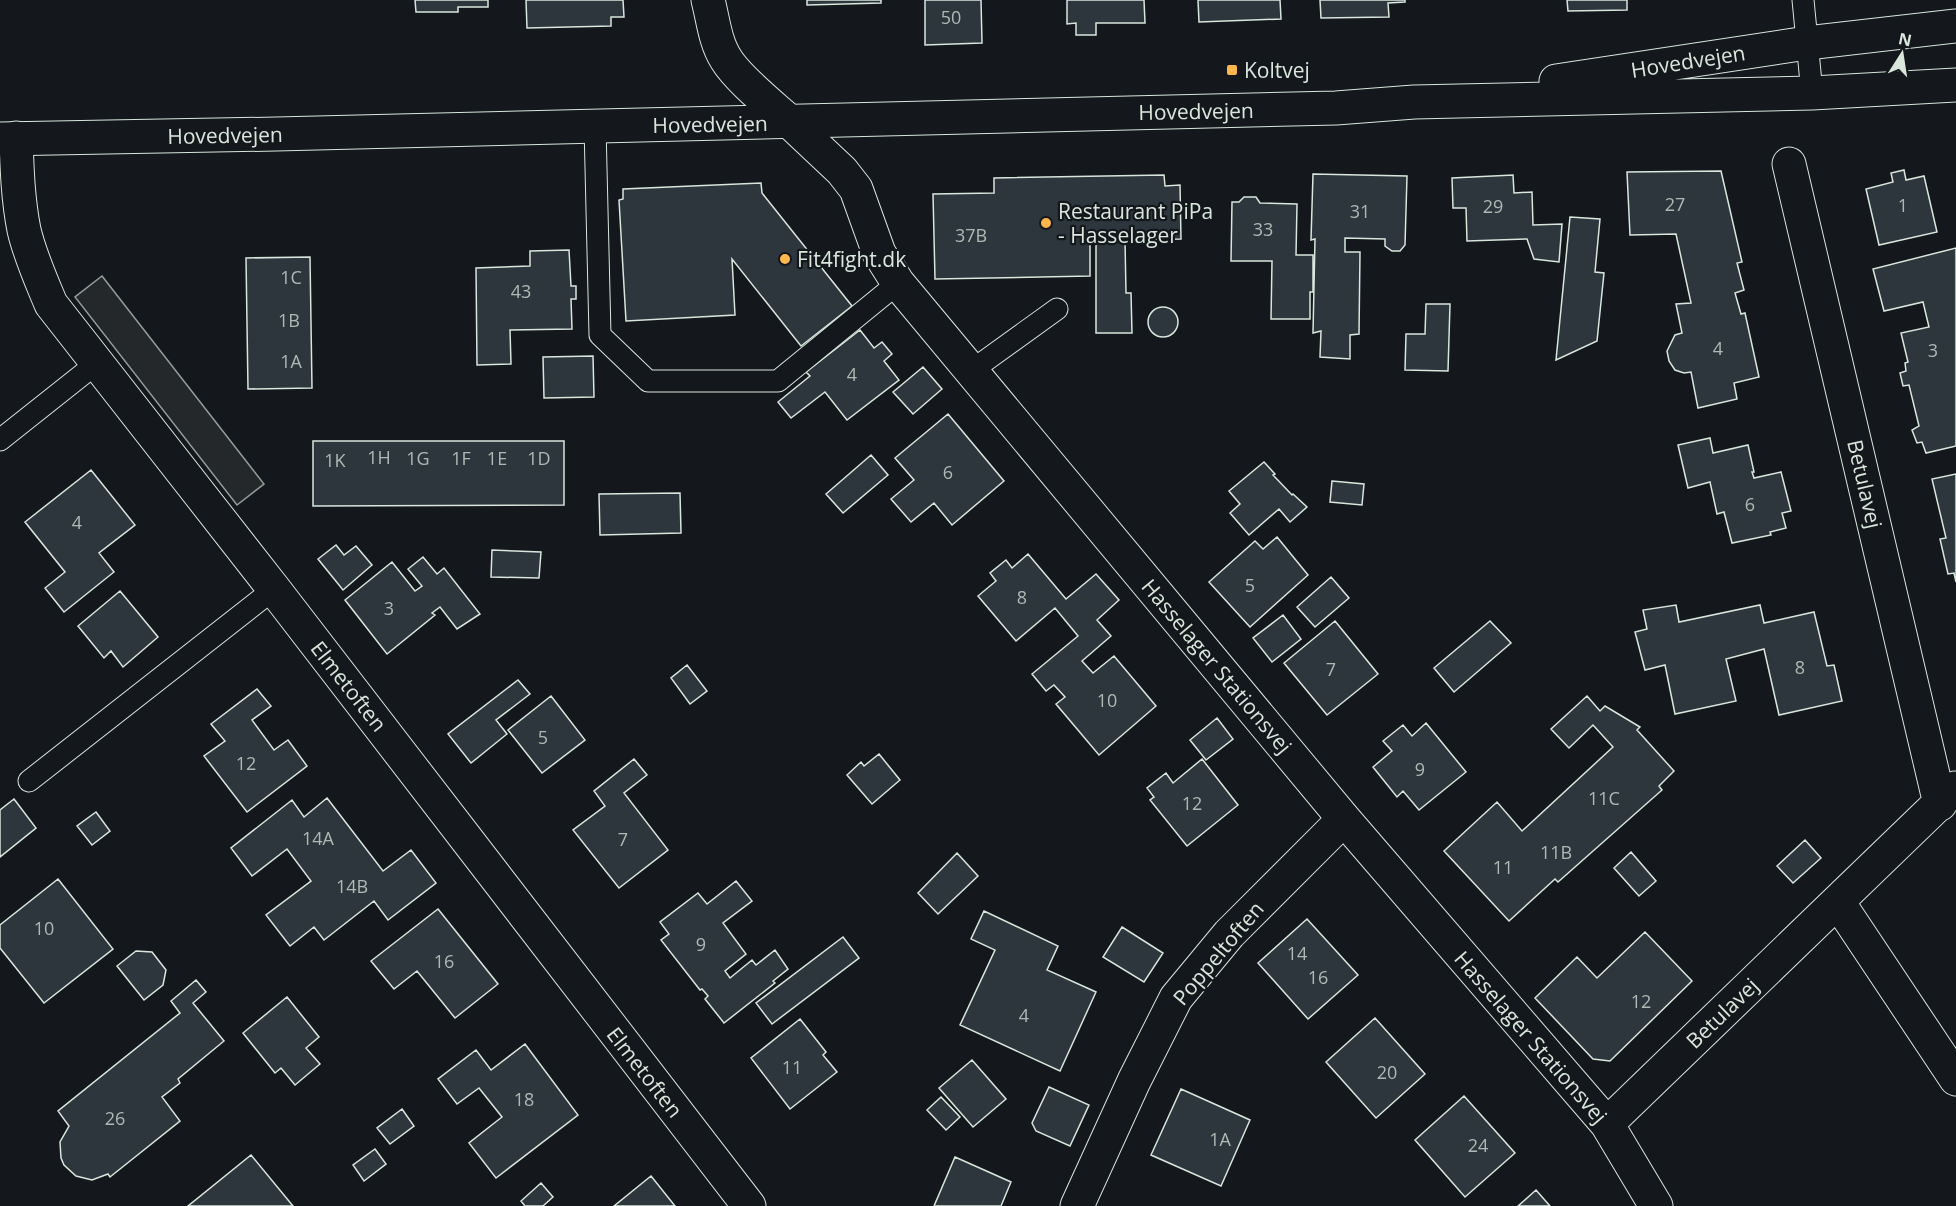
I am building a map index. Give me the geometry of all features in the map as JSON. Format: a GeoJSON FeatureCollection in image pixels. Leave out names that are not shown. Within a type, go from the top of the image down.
{"type":"FeatureCollection","features":[{"type":"Feature","properties":{"kind":"street"},"geometry":{"type":"LineString","coordinates":[[708,0],[725,59],[789,122]]}},
{"type":"Feature","properties":{"kind":"street","name":"Hovedvejen"},"geometry":{"type":"LineString","coordinates":[[1420,102],[1807,43],[1956,26]]}},
{"type":"Feature","properties":{"kind":"street","name":"Hovedvejen"},"geometry":{"type":"LineString","coordinates":[[8,139],[1318,109],[1420,102],[1812,93],[1956,85]]}},
{"type":"Feature","properties":{"kind":"street","name":"Hasselager Stationsvej"},"geometry":{"type":"LineString","coordinates":[[789,122],[842,171],[856,189],[879,253],[898,283],[1344,819],[1607,1124],[1656,1206]]}},
{"type":"Feature","properties":{"kind":"street","name":"Elmetoften"},"geometry":{"type":"LineString","coordinates":[[8,139],[23,221],[37,273],[51,304],[274,589],[749,1206]]}},
{"type":"Feature","properties":{"kind":"street","name":"Betulavej"},"geometry":{"type":"LineString","coordinates":[[1607,1124],[1948,795],[1790,164]]}},
{"type":"Feature","properties":{"kind":"street","name":"Poppeltoften"},"geometry":{"type":"LineString","coordinates":[[1077,1206],[1134,1081],[1176,998],[1229,934],[1344,819]]}},
{"type":"Feature","properties":{"kind":"street"},"geometry":{"type":"LineString","coordinates":[[1838,902],[1956,1079]]}},
{"type":"Feature","properties":{"kind":"lane"},"geometry":{"type":"LineString","coordinates":[[1803,0],[1812,93]]}},
{"type":"Feature","properties":{"kind":"lane"},"geometry":{"type":"LineString","coordinates":[[595,126],[600,335],[648,381],[778,381],[898,283]]}},
{"type":"Feature","properties":{"kind":"lane"},"geometry":{"type":"LineString","coordinates":[[971,371],[1057,309]]}},
{"type":"Feature","properties":{"kind":"lane"},"geometry":{"type":"LineString","coordinates":[[0,440],[97,363]]}},
{"type":"Feature","properties":{"kind":"lane"},"geometry":{"type":"LineString","coordinates":[[28,781],[274,589]]}},
{"type":"Feature","properties":{"kind":"shaded area"},"geometry":{"type":"Polygon","coordinates":[[[102,276],[264,484],[237,505],[75,297],[102,276]]]}},
{"type":"Feature","properties":{"kind":"building"},"geometry":{"type":"Polygon","coordinates":[[[415,0],[488,0],[488,7],[458,7],[458,12],[416,12],[415,0]]]}},
{"type":"Feature","properties":{"kind":"building"},"geometry":{"type":"Polygon","coordinates":[[[526,0],[623,0],[624,17],[611,17],[611,26],[527,28],[526,0]]]}},
{"type":"Feature","properties":{"kind":"building"},"geometry":{"type":"Polygon","coordinates":[[[807,0],[881,0],[881,3],[807,5],[807,0]]]}},
{"type":"Feature","properties":{"kind":"building"},"geometry":{"type":"Polygon","coordinates":[[[925,0],[981,0],[982,43],[925,45],[925,0]]]}},
{"type":"Feature","properties":{"kind":"building"},"geometry":{"type":"Polygon","coordinates":[[[1067,0],[1144,0],[1145,23],[1096,23],[1096,35],[1076,35],[1076,23],[1067,24],[1067,0]]]}},
{"type":"Feature","properties":{"kind":"building"},"geometry":{"type":"Polygon","coordinates":[[[1198,0],[1280,0],[1281,19],[1199,22],[1198,0]]]}},
{"type":"Feature","properties":{"kind":"building"},"geometry":{"type":"Polygon","coordinates":[[[1320,0],[1405,0],[1405,2],[1388,3],[1389,17],[1321,18],[1320,0]]]}},
{"type":"Feature","properties":{"kind":"building"},"geometry":{"type":"Polygon","coordinates":[[[1567,0],[1627,0],[1627,10],[1568,11],[1567,0]]]}},
{"type":"Feature","properties":{"kind":"building"},"geometry":{"type":"Polygon","coordinates":[[[1904,170],[1906,180],[1924,176],[1937,232],[1879,245],[1866,189],[1893,182],[1891,173],[1904,170]]]}},
{"type":"Feature","properties":{"kind":"building"},"geometry":{"type":"Polygon","coordinates":[[[1721,171],[1742,262],[1737,263],[1744,290],[1735,293],[1741,314],[1745,313],[1759,377],[1734,383],[1737,399],[1698,408],[1691,372],[1684,373],[1675,370],[1669,361],[1667,351],[1675,335],[1682,333],[1676,304],[1691,303],[1676,234],[1630,235],[1627,172],[1721,171]]]}},
{"type":"Feature","properties":{"kind":"building"},"geometry":{"type":"Polygon","coordinates":[[[1313,174],[1407,176],[1405,245],[1400,251],[1392,251],[1385,246],[1385,239],[1345,238],[1345,252],[1360,252],[1359,334],[1350,335],[1350,359],[1320,357],[1321,331],[1313,333],[1315,239],[1311,240],[1313,174]]]}},
{"type":"Feature","properties":{"kind":"building"},"geometry":{"type":"Polygon","coordinates":[[[1164,175],[1165,186],[1180,185],[1181,239],[1125,240],[1126,293],[1131,293],[1132,333],[1096,333],[1096,239],[1090,239],[1090,276],[935,279],[933,194],[994,193],[994,178],[1164,175]]]}},
{"type":"Feature","properties":{"kind":"building"},"geometry":{"type":"Polygon","coordinates":[[[1513,175],[1514,193],[1532,192],[1533,225],[1562,224],[1559,262],[1534,259],[1527,239],[1467,241],[1466,208],[1453,208],[1452,178],[1513,175]]]}},
{"type":"Feature","properties":{"kind":"building"},"geometry":{"type":"Polygon","coordinates":[[[761,183],[762,193],[852,306],[801,346],[732,259],[735,315],[626,321],[619,200],[623,199],[623,189],[761,183]]]}},
{"type":"Feature","properties":{"kind":"building"},"geometry":{"type":"Polygon","coordinates":[[[1244,197],[1256,197],[1260,203],[1297,204],[1296,255],[1313,255],[1310,319],[1271,319],[1272,261],[1231,261],[1232,202],[1239,202],[1244,197]]]}},
{"type":"Feature","properties":{"kind":"building"},"geometry":{"type":"Polygon","coordinates":[[[1570,217],[1600,219],[1595,272],[1604,273],[1597,341],[1556,360],[1570,217]]]}},
{"type":"Feature","properties":{"kind":"building"},"geometry":{"type":"Polygon","coordinates":[[[1956,248],[1956,446],[1926,453],[1922,442],[1917,443],[1912,430],[1919,426],[1909,385],[1903,386],[1900,373],[1906,371],[1905,363],[1908,362],[1901,333],[1929,327],[1923,302],[1884,311],[1873,269],[1956,248]]]}},
{"type":"Feature","properties":{"kind":"building"},"geometry":{"type":"Polygon","coordinates":[[[569,250],[571,286],[576,286],[576,299],[571,299],[572,329],[510,330],[511,364],[477,365],[476,268],[530,266],[530,251],[569,250]]]}},
{"type":"Feature","properties":{"kind":"building"},"geometry":{"type":"Polygon","coordinates":[[[310,257],[312,388],[248,389],[246,258],[310,257]]]}},
{"type":"Feature","properties":{"kind":"building"},"geometry":{"type":"Polygon","coordinates":[[[1426,304],[1450,304],[1448,371],[1405,370],[1406,334],[1425,334],[1426,304]]]}},
{"type":"Feature","properties":{"kind":"building"},"geometry":{"type":"Polygon","coordinates":[[[1163,307],[1169,308],[1177,316],[1177,328],[1169,336],[1163,337],[1157,336],[1149,328],[1148,322],[1149,316],[1157,308],[1163,307]]]}},
{"type":"Feature","properties":{"kind":"building"},"geometry":{"type":"Polygon","coordinates":[[[860,330],[874,348],[882,342],[892,354],[884,361],[899,380],[847,420],[825,392],[791,418],[778,402],[810,376],[806,372],[860,330]]]}},
{"type":"Feature","properties":{"kind":"building"},"geometry":{"type":"Polygon","coordinates":[[[593,356],[594,397],[544,398],[543,357],[593,356]]]}},
{"type":"Feature","properties":{"kind":"building"},"geometry":{"type":"Polygon","coordinates":[[[923,367],[942,389],[913,414],[893,392],[923,367]]]}},
{"type":"Feature","properties":{"kind":"building"},"geometry":{"type":"Polygon","coordinates":[[[948,414],[1004,481],[952,525],[934,503],[911,522],[891,499],[914,480],[895,458],[948,414]]]}},
{"type":"Feature","properties":{"kind":"building"},"geometry":{"type":"Polygon","coordinates":[[[1710,438],[1713,453],[1748,445],[1754,478],[1781,472],[1791,511],[1782,513],[1786,528],[1770,532],[1771,535],[1732,543],[1724,512],[1717,514],[1710,482],[1688,488],[1678,445],[1710,438]]]}},
{"type":"Feature","properties":{"kind":"building"},"geometry":{"type":"Polygon","coordinates":[[[313,441],[564,441],[564,505],[313,506],[313,441]]]}},
{"type":"Feature","properties":{"kind":"building"},"geometry":{"type":"Polygon","coordinates":[[[871,455],[888,475],[843,513],[826,494],[871,455]]]}},
{"type":"Feature","properties":{"kind":"building"},"geometry":{"type":"Polygon","coordinates":[[[1264,462],[1292,495],[1307,507],[1290,522],[1279,509],[1249,535],[1230,513],[1240,504],[1229,491],[1264,462]]]}},
{"type":"Feature","properties":{"kind":"building"},"geometry":{"type":"Polygon","coordinates":[[[91,470],[135,525],[99,553],[114,572],[64,612],[45,588],[65,572],[25,522],[91,470]]]}},
{"type":"Feature","properties":{"kind":"building"},"geometry":{"type":"Polygon","coordinates":[[[1956,474],[1956,582],[1954,573],[1948,574],[1940,539],[1946,538],[1932,479],[1956,474]]]}},
{"type":"Feature","properties":{"kind":"building"},"geometry":{"type":"Polygon","coordinates":[[[1332,481],[1364,484],[1362,505],[1330,502],[1332,481]]]}},
{"type":"Feature","properties":{"kind":"building"},"geometry":{"type":"Polygon","coordinates":[[[680,493],[681,533],[600,535],[599,494],[680,493]]]}},
{"type":"Feature","properties":{"kind":"building"},"geometry":{"type":"Polygon","coordinates":[[[1277,537],[1308,575],[1250,627],[1209,582],[1255,541],[1263,549],[1277,537]]]}},
{"type":"Feature","properties":{"kind":"building"},"geometry":{"type":"Polygon","coordinates":[[[336,545],[344,555],[356,546],[372,565],[343,590],[318,559],[336,545]]]}},
{"type":"Feature","properties":{"kind":"building"},"geometry":{"type":"Polygon","coordinates":[[[492,550],[541,552],[539,578],[491,577],[492,550]]]}},
{"type":"Feature","properties":{"kind":"building"},"geometry":{"type":"Polygon","coordinates":[[[1028,554],[1066,599],[1096,574],[1119,600],[1097,620],[1111,636],[1082,661],[1093,673],[1114,656],[1156,706],[1099,755],[1056,704],[1065,697],[1054,685],[1046,691],[1032,674],[1078,636],[1055,608],[1016,641],[978,596],[996,581],[990,573],[1006,560],[1012,568],[1028,554]]]}},
{"type":"Feature","properties":{"kind":"building"},"geometry":{"type":"Polygon","coordinates":[[[423,557],[437,574],[444,568],[480,614],[457,629],[440,607],[432,613],[435,615],[387,654],[345,600],[392,562],[415,591],[422,586],[408,569],[423,557]]]}},
{"type":"Feature","properties":{"kind":"building"},"geometry":{"type":"Polygon","coordinates":[[[1331,577],[1349,598],[1315,627],[1297,607],[1331,577]]]}},
{"type":"Feature","properties":{"kind":"building"},"geometry":{"type":"Polygon","coordinates":[[[120,591],[158,637],[123,667],[111,651],[104,658],[78,626],[120,591]]]}},
{"type":"Feature","properties":{"kind":"building"},"geometry":{"type":"Polygon","coordinates":[[[1676,605],[1679,622],[1760,605],[1764,623],[1814,612],[1827,666],[1834,665],[1842,701],[1779,715],[1764,649],[1726,659],[1736,701],[1675,714],[1665,665],[1645,670],[1635,632],[1647,629],[1643,610],[1676,605]]]}},
{"type":"Feature","properties":{"kind":"building"},"geometry":{"type":"Polygon","coordinates":[[[1283,615],[1301,639],[1272,662],[1253,638],[1283,615]]]}},
{"type":"Feature","properties":{"kind":"building"},"geometry":{"type":"Polygon","coordinates":[[[1335,621],[1378,674],[1327,715],[1284,663],[1335,621]]]}},
{"type":"Feature","properties":{"kind":"building"},"geometry":{"type":"Polygon","coordinates":[[[1490,621],[1511,643],[1454,692],[1434,668],[1490,621]]]}},
{"type":"Feature","properties":{"kind":"building"},"geometry":{"type":"Polygon","coordinates":[[[687,665],[707,691],[690,704],[671,678],[687,665]]]}},
{"type":"Feature","properties":{"kind":"building"},"geometry":{"type":"Polygon","coordinates":[[[518,680],[530,694],[496,720],[507,734],[471,763],[448,734],[518,680]]]}},
{"type":"Feature","properties":{"kind":"building"},"geometry":{"type":"Polygon","coordinates":[[[257,689],[271,706],[252,720],[274,750],[288,740],[307,766],[247,812],[204,756],[225,741],[211,724],[257,689]]]}},
{"type":"Feature","properties":{"kind":"building"},"geometry":{"type":"Polygon","coordinates":[[[551,696],[585,740],[542,773],[508,730],[551,696]]]}},
{"type":"Feature","properties":{"kind":"building"},"geometry":{"type":"Polygon","coordinates":[[[1587,696],[1600,711],[1605,706],[1640,727],[1637,730],[1674,771],[1659,786],[1662,790],[1558,882],[1555,879],[1509,921],[1444,851],[1497,802],[1522,831],[1613,747],[1593,725],[1569,748],[1551,729],[1587,696]]]}},
{"type":"Feature","properties":{"kind":"building"},"geometry":{"type":"Polygon","coordinates":[[[1217,718],[1233,739],[1206,760],[1190,740],[1217,718]]]}},
{"type":"Feature","properties":{"kind":"building"},"geometry":{"type":"Polygon","coordinates":[[[1426,723],[1466,772],[1419,810],[1403,791],[1397,797],[1373,767],[1392,751],[1383,741],[1403,725],[1412,736],[1426,723]]]}},
{"type":"Feature","properties":{"kind":"building"},"geometry":{"type":"Polygon","coordinates":[[[879,754],[900,780],[872,804],[847,775],[861,762],[864,766],[879,754]]]}},
{"type":"Feature","properties":{"kind":"building"},"geometry":{"type":"Polygon","coordinates":[[[634,759],[647,775],[624,793],[668,850],[619,888],[573,830],[605,806],[594,791],[634,759]]]}},
{"type":"Feature","properties":{"kind":"building"},"geometry":{"type":"Polygon","coordinates":[[[1202,759],[1238,805],[1187,846],[1150,800],[1154,797],[1147,788],[1166,773],[1173,783],[1202,759]]]}},
{"type":"Feature","properties":{"kind":"building"},"geometry":{"type":"Polygon","coordinates":[[[327,798],[383,871],[411,850],[436,883],[388,920],[374,901],[324,940],[314,927],[290,946],[266,915],[311,881],[287,849],[252,876],[231,848],[292,800],[304,817],[327,798]]]}},
{"type":"Feature","properties":{"kind":"building"},"geometry":{"type":"Polygon","coordinates":[[[14,799],[36,828],[0,857],[0,810],[14,799]]]}},
{"type":"Feature","properties":{"kind":"building"},"geometry":{"type":"Polygon","coordinates":[[[96,812],[110,831],[92,845],[77,826],[96,812]]]}},
{"type":"Feature","properties":{"kind":"building"},"geometry":{"type":"Polygon","coordinates":[[[1805,840],[1821,858],[1793,883],[1777,866],[1805,840]]]}},
{"type":"Feature","properties":{"kind":"building"},"geometry":{"type":"Polygon","coordinates":[[[1631,852],[1656,881],[1639,896],[1614,868],[1631,852]]]}},
{"type":"Feature","properties":{"kind":"building"},"geometry":{"type":"Polygon","coordinates":[[[957,853],[978,876],[938,914],[918,893],[957,853]]]}},
{"type":"Feature","properties":{"kind":"building"},"geometry":{"type":"Polygon","coordinates":[[[58,879],[113,949],[44,1003],[0,948],[0,925],[58,879]]]}},
{"type":"Feature","properties":{"kind":"building"},"geometry":{"type":"Polygon","coordinates":[[[736,881],[752,901],[723,923],[746,954],[725,971],[730,978],[752,960],[756,965],[775,950],[788,969],[773,981],[775,983],[724,1023],[705,999],[708,996],[702,989],[700,990],[661,940],[669,934],[660,922],[698,893],[707,904],[736,881]]]}},
{"type":"Feature","properties":{"kind":"building"},"geometry":{"type":"Polygon","coordinates":[[[438,909],[498,984],[455,1018],[417,971],[394,989],[371,961],[438,909]]]}},
{"type":"Feature","properties":{"kind":"building"},"geometry":{"type":"Polygon","coordinates":[[[984,911],[1058,946],[1047,970],[1096,992],[1060,1071],[960,1025],[995,950],[971,939],[984,911]]]}},
{"type":"Feature","properties":{"kind":"building"},"geometry":{"type":"Polygon","coordinates":[[[1307,919],[1358,975],[1308,1019],[1258,963],[1307,919]]]}},
{"type":"Feature","properties":{"kind":"building"},"geometry":{"type":"Polygon","coordinates":[[[1122,927],[1163,953],[1144,982],[1103,957],[1122,927]]]}},
{"type":"Feature","properties":{"kind":"building"},"geometry":{"type":"Polygon","coordinates":[[[1645,932],[1692,981],[1610,1061],[1593,1059],[1535,998],[1577,957],[1597,978],[1645,932]]]}},
{"type":"Feature","properties":{"kind":"building"},"geometry":{"type":"Polygon","coordinates":[[[843,937],[859,958],[772,1024],[756,1003],[843,937]]]}},
{"type":"Feature","properties":{"kind":"building"},"geometry":{"type":"Polygon","coordinates":[[[136,951],[152,952],[166,970],[163,985],[144,1000],[117,966],[136,951]]]}},
{"type":"Feature","properties":{"kind":"building"},"geometry":{"type":"Polygon","coordinates":[[[196,980],[206,992],[193,1003],[224,1041],[178,1079],[180,1083],[162,1097],[180,1121],[110,1177],[108,1174],[92,1180],[76,1176],[64,1165],[61,1158],[60,1142],[69,1126],[58,1111],[180,1013],[171,1001],[196,980]]]}},
{"type":"Feature","properties":{"kind":"building"},"geometry":{"type":"Polygon","coordinates":[[[287,997],[319,1037],[306,1048],[320,1064],[295,1085],[281,1068],[275,1073],[243,1033],[287,997]]]}},
{"type":"Feature","properties":{"kind":"building"},"geometry":{"type":"Polygon","coordinates":[[[1375,1018],[1425,1074],[1376,1118],[1326,1062],[1375,1018]]]}},
{"type":"Feature","properties":{"kind":"building"},"geometry":{"type":"Polygon","coordinates":[[[800,1019],[826,1052],[823,1055],[837,1072],[790,1109],[751,1058],[800,1019]]]}},
{"type":"Feature","properties":{"kind":"building"},"geometry":{"type":"Polygon","coordinates":[[[525,1044],[578,1115],[496,1178],[469,1143],[502,1117],[479,1088],[457,1104],[438,1079],[476,1050],[491,1070],[525,1044]]]}},
{"type":"Feature","properties":{"kind":"building"},"geometry":{"type":"Polygon","coordinates":[[[972,1060],[1006,1099],[973,1127],[939,1088],[972,1060]]]}},
{"type":"Feature","properties":{"kind":"building"},"geometry":{"type":"Polygon","coordinates":[[[1049,1087],[1089,1105],[1070,1146],[1036,1131],[1032,1123],[1049,1087]]]}},
{"type":"Feature","properties":{"kind":"building"},"geometry":{"type":"Polygon","coordinates":[[[1181,1089],[1250,1120],[1221,1186],[1151,1155],[1181,1089]]]}},
{"type":"Feature","properties":{"kind":"building"},"geometry":{"type":"Polygon","coordinates":[[[1464,1096],[1515,1153],[1465,1197],[1415,1140],[1464,1096]]]}},
{"type":"Feature","properties":{"kind":"building"},"geometry":{"type":"Polygon","coordinates":[[[941,1097],[960,1117],[946,1130],[927,1110],[941,1097]]]}},
{"type":"Feature","properties":{"kind":"building"},"geometry":{"type":"Polygon","coordinates":[[[402,1109],[414,1126],[390,1144],[377,1128],[402,1109]]]}},
{"type":"Feature","properties":{"kind":"building"},"geometry":{"type":"Polygon","coordinates":[[[375,1149],[386,1164],[364,1181],[353,1165],[375,1149]]]}},
{"type":"Feature","properties":{"kind":"building"},"geometry":{"type":"Polygon","coordinates":[[[251,1155],[293,1206],[188,1206],[251,1155]]]}},
{"type":"Feature","properties":{"kind":"building"},"geometry":{"type":"Polygon","coordinates":[[[955,1157],[1011,1182],[1001,1206],[934,1206],[955,1157]]]}},
{"type":"Feature","properties":{"kind":"building"},"geometry":{"type":"Polygon","coordinates":[[[651,1176],[675,1206],[614,1206],[651,1176]]]}},
{"type":"Feature","properties":{"kind":"building"},"geometry":{"type":"Polygon","coordinates":[[[541,1183],[553,1197],[543,1206],[525,1206],[521,1201],[541,1183]]]}},
{"type":"Feature","properties":{"kind":"building"},"geometry":{"type":"Polygon","coordinates":[[[1536,1190],[1550,1206],[1518,1206],[1536,1190]]]}},
{"type":"Feature","properties":{"kind":"place","name":"Koltvej"},"geometry":{"type":"Point","coordinates":[1232,70]}},
{"type":"Feature","properties":{"kind":"place","name":"Restaurant PiPa - Hasselager"},"geometry":{"type":"Point","coordinates":[1046,223]}},
{"type":"Feature","properties":{"kind":"place","name":"Fit4fight.dk"},"geometry":{"type":"Point","coordinates":[785,259]}}]}
